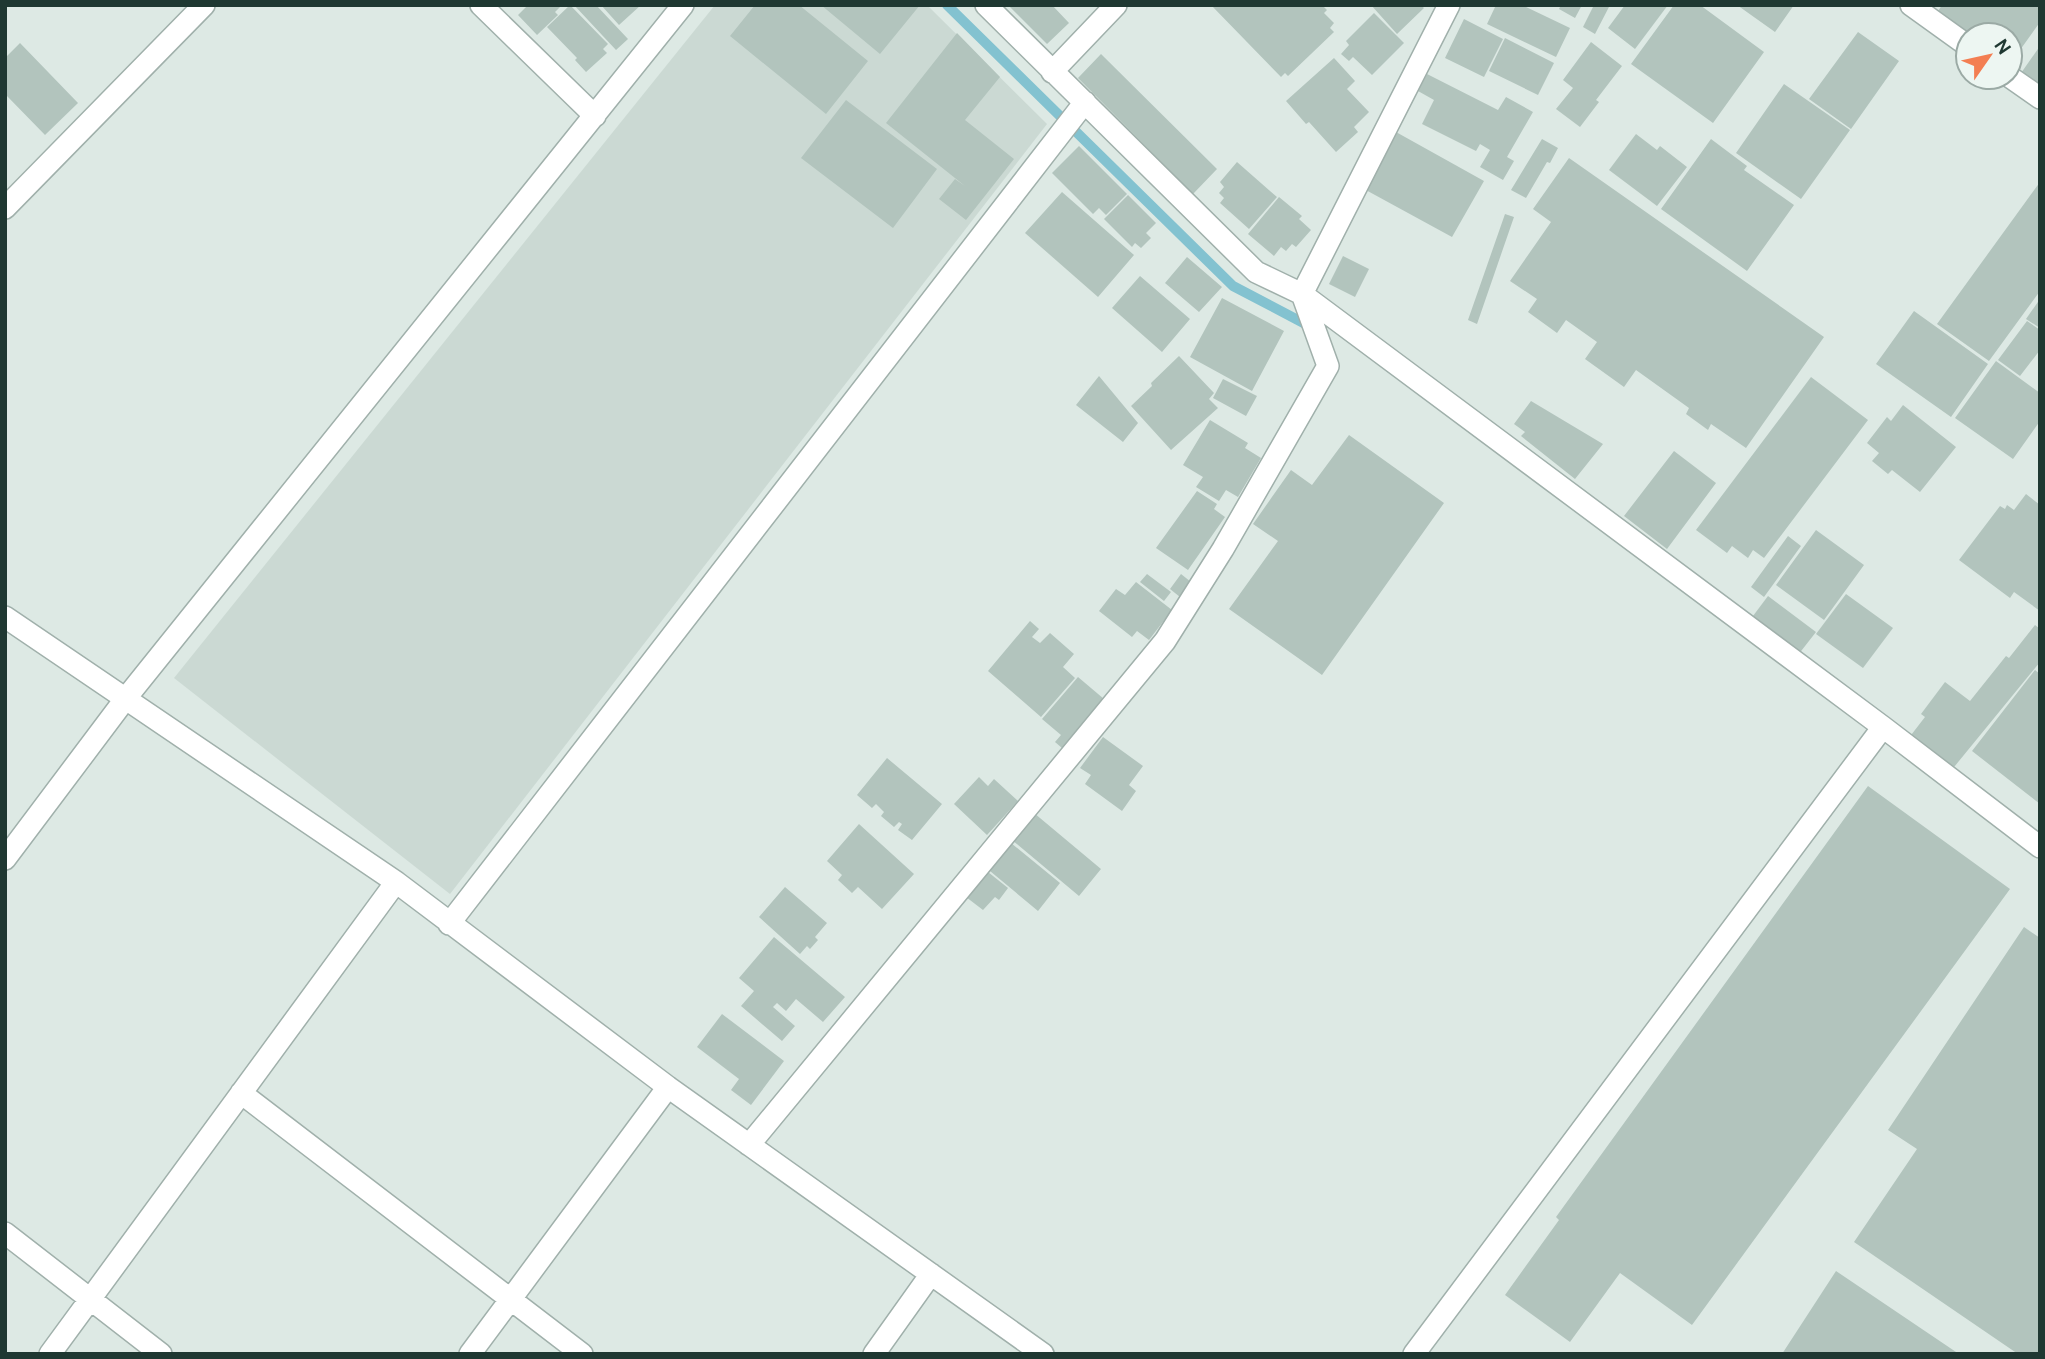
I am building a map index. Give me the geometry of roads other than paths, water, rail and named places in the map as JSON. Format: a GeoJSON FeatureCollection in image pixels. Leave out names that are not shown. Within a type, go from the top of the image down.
{"type":"FeatureCollection","features":[{"type":"Feature","properties":{"kind":"street"},"geometry":{"type":"LineString","coordinates":[[5,208],[204,5]]}},
{"type":"Feature","properties":{"kind":"street"},"geometry":{"type":"LineString","coordinates":[[481,5],[595,116]]}},
{"type":"Feature","properties":{"kind":"street"},"geometry":{"type":"LineString","coordinates":[[5,859],[126,698],[683,5]]}},
{"type":"Feature","properties":{"kind":"street"},"geometry":{"type":"LineString","coordinates":[[986,5],[1256,272],[1302,294],[2040,847]]}},
{"type":"Feature","properties":{"kind":"street"},"geometry":{"type":"LineString","coordinates":[[1052,72],[1116,5]]}},
{"type":"Feature","properties":{"kind":"street"},"geometry":{"type":"LineString","coordinates":[[749,1144],[1165,641],[1223,549],[1328,366],[1302,294],[1449,5]]}},
{"type":"Feature","properties":{"kind":"street"},"geometry":{"type":"LineString","coordinates":[[1911,5],[1954,36]]}},
{"type":"Feature","properties":{"kind":"street"},"geometry":{"type":"LineString","coordinates":[[2024,87],[2040,98]]}},
{"type":"Feature","properties":{"kind":"street"},"geometry":{"type":"LineString","coordinates":[[449,924],[1085,102]]}},
{"type":"Feature","properties":{"kind":"street"},"geometry":{"type":"LineString","coordinates":[[5,617],[396,882],[668,1087],[1043,1354]]}},
{"type":"Feature","properties":{"kind":"street"},"geometry":{"type":"LineString","coordinates":[[1414,1354],[1883,727]]}},
{"type":"Feature","properties":{"kind":"street"},"geometry":{"type":"LineString","coordinates":[[50,1354],[396,882]]}},
{"type":"Feature","properties":{"kind":"street"},"geometry":{"type":"LineString","coordinates":[[470,1354],[668,1087]]}},
{"type":"Feature","properties":{"kind":"street"},"geometry":{"type":"LineString","coordinates":[[241,1093],[582,1354]]}},
{"type":"Feature","properties":{"kind":"street"},"geometry":{"type":"LineString","coordinates":[[5,1233],[161,1354]]}},
{"type":"Feature","properties":{"kind":"street"},"geometry":{"type":"LineString","coordinates":[[874,1354],[931,1274]]}},
{"type":"Feature","properties":{"kind":"waterway"},"geometry":{"type":"LineString","coordinates":[[947,5],[1233,286],[1313,328]]}}]}
